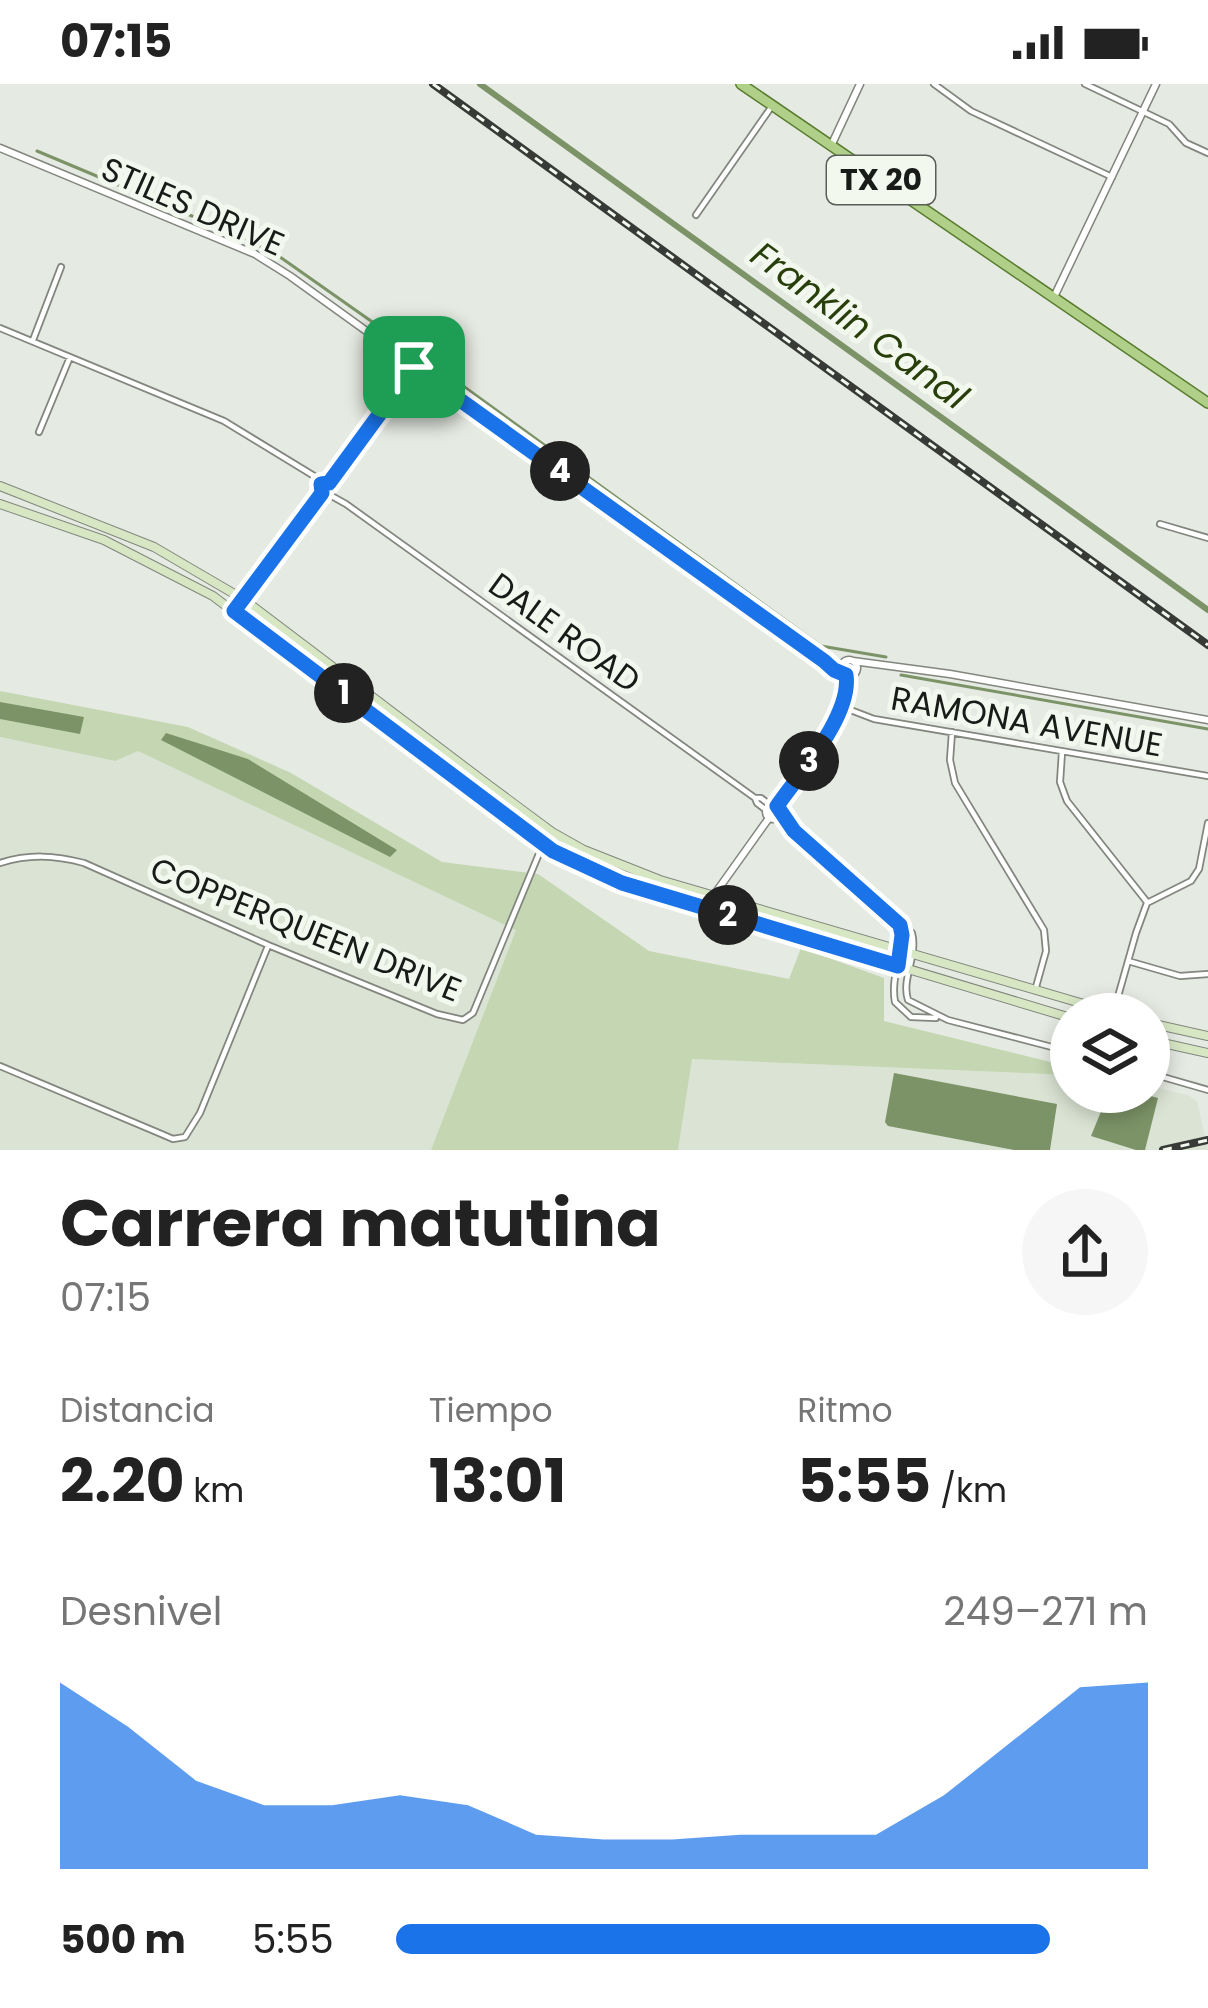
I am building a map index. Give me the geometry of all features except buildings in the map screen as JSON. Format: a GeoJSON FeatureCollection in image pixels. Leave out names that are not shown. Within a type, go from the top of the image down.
{"type":"FeatureCollection","features":[{"type":"Feature","properties":{"kind":"main road","name":"TX 20"},"geometry":{"type":"LineString","coordinates":[[741,84],[1208,403]]}},
{"type":"Feature","properties":{"kind":"main road"},"geometry":{"type":"LineString","coordinates":[[0,486],[154,547],[243,599],[552,832],[584,850],[633,871],[1050,994]]}},
{"type":"Feature","properties":{"kind":"main road"},"geometry":{"type":"LineString","coordinates":[[0,504],[67,526],[214,596],[572,861],[622,883],[1050,1012]]}},
{"type":"Feature","properties":{"kind":"main road"},"geometry":{"type":"LineString","coordinates":[[67,526],[72,513]]}},
{"type":"Feature","properties":{"kind":"main road"},"geometry":{"type":"LineString","coordinates":[[389,727],[398,716]]}},
{"type":"Feature","properties":{"kind":"main road"},"geometry":{"type":"LineString","coordinates":[[1170,1028],[1208,1036]]}},
{"type":"Feature","properties":{"kind":"main road"},"geometry":{"type":"LineString","coordinates":[[1170,1045],[1208,1053]]}},
{"type":"Feature","properties":{"kind":"street"},"geometry":{"type":"LineString","coordinates":[[831,146],[860,84]]}},
{"type":"Feature","properties":{"kind":"street"},"geometry":{"type":"LineString","coordinates":[[934,84],[971,111],[1112,176]]}},
{"type":"Feature","properties":{"kind":"street"},"geometry":{"type":"LineString","coordinates":[[1085,84],[1174,127],[1186,143],[1208,153]]}},
{"type":"Feature","properties":{"kind":"street"},"geometry":{"type":"LineString","coordinates":[[1054,297],[1156,84]]}},
{"type":"Feature","properties":{"kind":"street"},"geometry":{"type":"LineString","coordinates":[[696,215],[772,106]]}},
{"type":"Feature","properties":{"kind":"street","name":"STILES DRIVE"},"geometry":{"type":"LineString","coordinates":[[0,148],[254,254],[290,276],[834,670],[850,673]]}},
{"type":"Feature","properties":{"kind":"street"},"geometry":{"type":"LineString","coordinates":[[32,341],[62,267]]}},
{"type":"Feature","properties":{"kind":"street","name":"DALE ROAD"},"geometry":{"type":"LineString","coordinates":[[0,328],[224,422],[305,472],[761,798],[912,933],[914,955]]}},
{"type":"Feature","properties":{"kind":"street"},"geometry":{"type":"LineString","coordinates":[[39,432],[70,357]]}},
{"type":"Feature","properties":{"kind":"street"},"geometry":{"type":"LineString","coordinates":[[234,611],[414,367]]}},
{"type":"Feature","properties":{"kind":"street"},"geometry":{"type":"LineString","coordinates":[[1160,524],[1208,538]]}},
{"type":"Feature","properties":{"kind":"street"},"geometry":{"type":"LineString","coordinates":[[824,661],[950,674],[1208,720]]}},
{"type":"Feature","properties":{"kind":"street"},"geometry":{"type":"LineString","coordinates":[[849,661],[841,668],[850,673]]}},
{"type":"Feature","properties":{"kind":"street"},"geometry":{"type":"LineString","coordinates":[[849,661],[857,666],[850,673]]}},
{"type":"Feature","properties":{"kind":"street"},"geometry":{"type":"LineString","coordinates":[[850,673],[868,663]]}},
{"type":"Feature","properties":{"kind":"street"},"geometry":{"type":"LineString","coordinates":[[711,910],[714,895],[830,730],[852,685],[850,673]]}},
{"type":"Feature","properties":{"kind":"street","name":"RAMONA AVENUE"},"geometry":{"type":"LineString","coordinates":[[840,706],[874,719],[1208,776]]}},
{"type":"Feature","properties":{"kind":"street"},"geometry":{"type":"LineString","coordinates":[[952,732],[950,760],[955,783],[1044,929],[1047,943],[1035,990]]}},
{"type":"Feature","properties":{"kind":"street"},"geometry":{"type":"LineString","coordinates":[[1062,752],[1060,782],[1067,801],[1148,903]]}},
{"type":"Feature","properties":{"kind":"street"},"geometry":{"type":"LineString","coordinates":[[1120,993],[1148,903],[1191,881],[1199,868],[1208,823]]}},
{"type":"Feature","properties":{"kind":"street","name":"COPPERQUEEN DRIVE"},"geometry":{"type":"LineString","coordinates":[[0,863],[23,856],[59,856],[84,863],[268,944],[437,1014],[463,1020],[473,1013],[552,832]]}},
{"type":"Feature","properties":{"kind":"street"},"geometry":{"type":"LineString","coordinates":[[900,925],[893,994],[900,1010],[916,1018],[941,1018]]}},
{"type":"Feature","properties":{"kind":"street"},"geometry":{"type":"LineString","coordinates":[[0,1066],[159,1133],[184,1137],[200,1113],[268,944]]}},
{"type":"Feature","properties":{"kind":"street"},"geometry":{"type":"LineString","coordinates":[[914,955],[906,998],[923,1010],[1050,1047]]}},
{"type":"Feature","properties":{"kind":"street"},"geometry":{"type":"LineString","coordinates":[[1128,962],[1180,976],[1208,974]]}},
{"type":"Feature","properties":{"kind":"street"},"geometry":{"type":"LineString","coordinates":[[1170,1079],[1208,1090]]}},
{"type":"Feature","properties":{"kind":"shaded area"},"geometry":{"type":"Polygon","coordinates":[[[0,691],[188,727],[291,773],[442,862],[538,874],[649,951],[789,979],[801,948],[884,978],[884,1021],[1050,1062],[1050,1074],[692,1059],[678,1150],[431,1150],[516,930],[138,751],[115,761],[0,737],[0,691]]]}},
{"type":"Feature","properties":{"kind":"shaded area"},"geometry":{"type":"Polygon","coordinates":[[[0,702],[84,717],[80,734],[0,719],[0,702]]]}},
{"type":"Feature","properties":{"kind":"shaded area"},"geometry":{"type":"Polygon","coordinates":[[[166,733],[248,759],[397,850],[390,857],[161,740],[166,733]]]}},
{"type":"Feature","properties":{"kind":"shaded area"},"geometry":{"type":"Polygon","coordinates":[[[0,737],[114,761],[137,750],[517,930],[431,1150],[0,1150],[0,737]]]}},
{"type":"Feature","properties":{"kind":"shaded area"},"geometry":{"type":"Polygon","coordinates":[[[691,1059],[1050,1074],[1050,1113],[1170,1113],[1170,1091],[1197,1101],[1208,1150],[678,1150],[691,1059]]]}},
{"type":"Feature","properties":{"kind":"shaded area"},"geometry":{"type":"Polygon","coordinates":[[[894,1073],[1050,1103],[1050,1113],[1056,1113],[1050,1150],[1014,1150],[885,1122],[894,1073]]]}},
{"type":"Feature","properties":{"kind":"shaded area"},"geometry":{"type":"Polygon","coordinates":[[[1100,1113],[1154,1113],[1145,1150],[1091,1136],[1100,1113]]]}},
{"type":"Feature","properties":{"kind":"waterway","name":"Franklin Canal"},"geometry":{"type":"LineString","coordinates":[[480,84],[1208,610]]}},
{"type":"Feature","properties":{"kind":"waterway"},"geometry":{"type":"LineString","coordinates":[[37,151],[280,257],[821,646],[886,657]]}},
{"type":"Feature","properties":{"kind":"waterway"},"geometry":{"type":"LineString","coordinates":[[901,675],[1208,729]]}},
{"type":"Feature","properties":{"kind":"railway"},"geometry":{"type":"LineString","coordinates":[[433,84],[1208,645]]}},
{"type":"Feature","properties":{"kind":"railway"},"geometry":{"type":"LineString","coordinates":[[1163,1150],[1208,1140]]}},
{"type":"Feature","properties":{"kind":"route"},"geometry":{"type":"LineString","coordinates":[[414,367],[828,667],[846,675],[848,688],[830,730],[777,806],[794,831],[900,925],[898,966],[622,883],[553,851],[234,611],[322,493],[321,484],[329,483],[414,367]]}}]}
